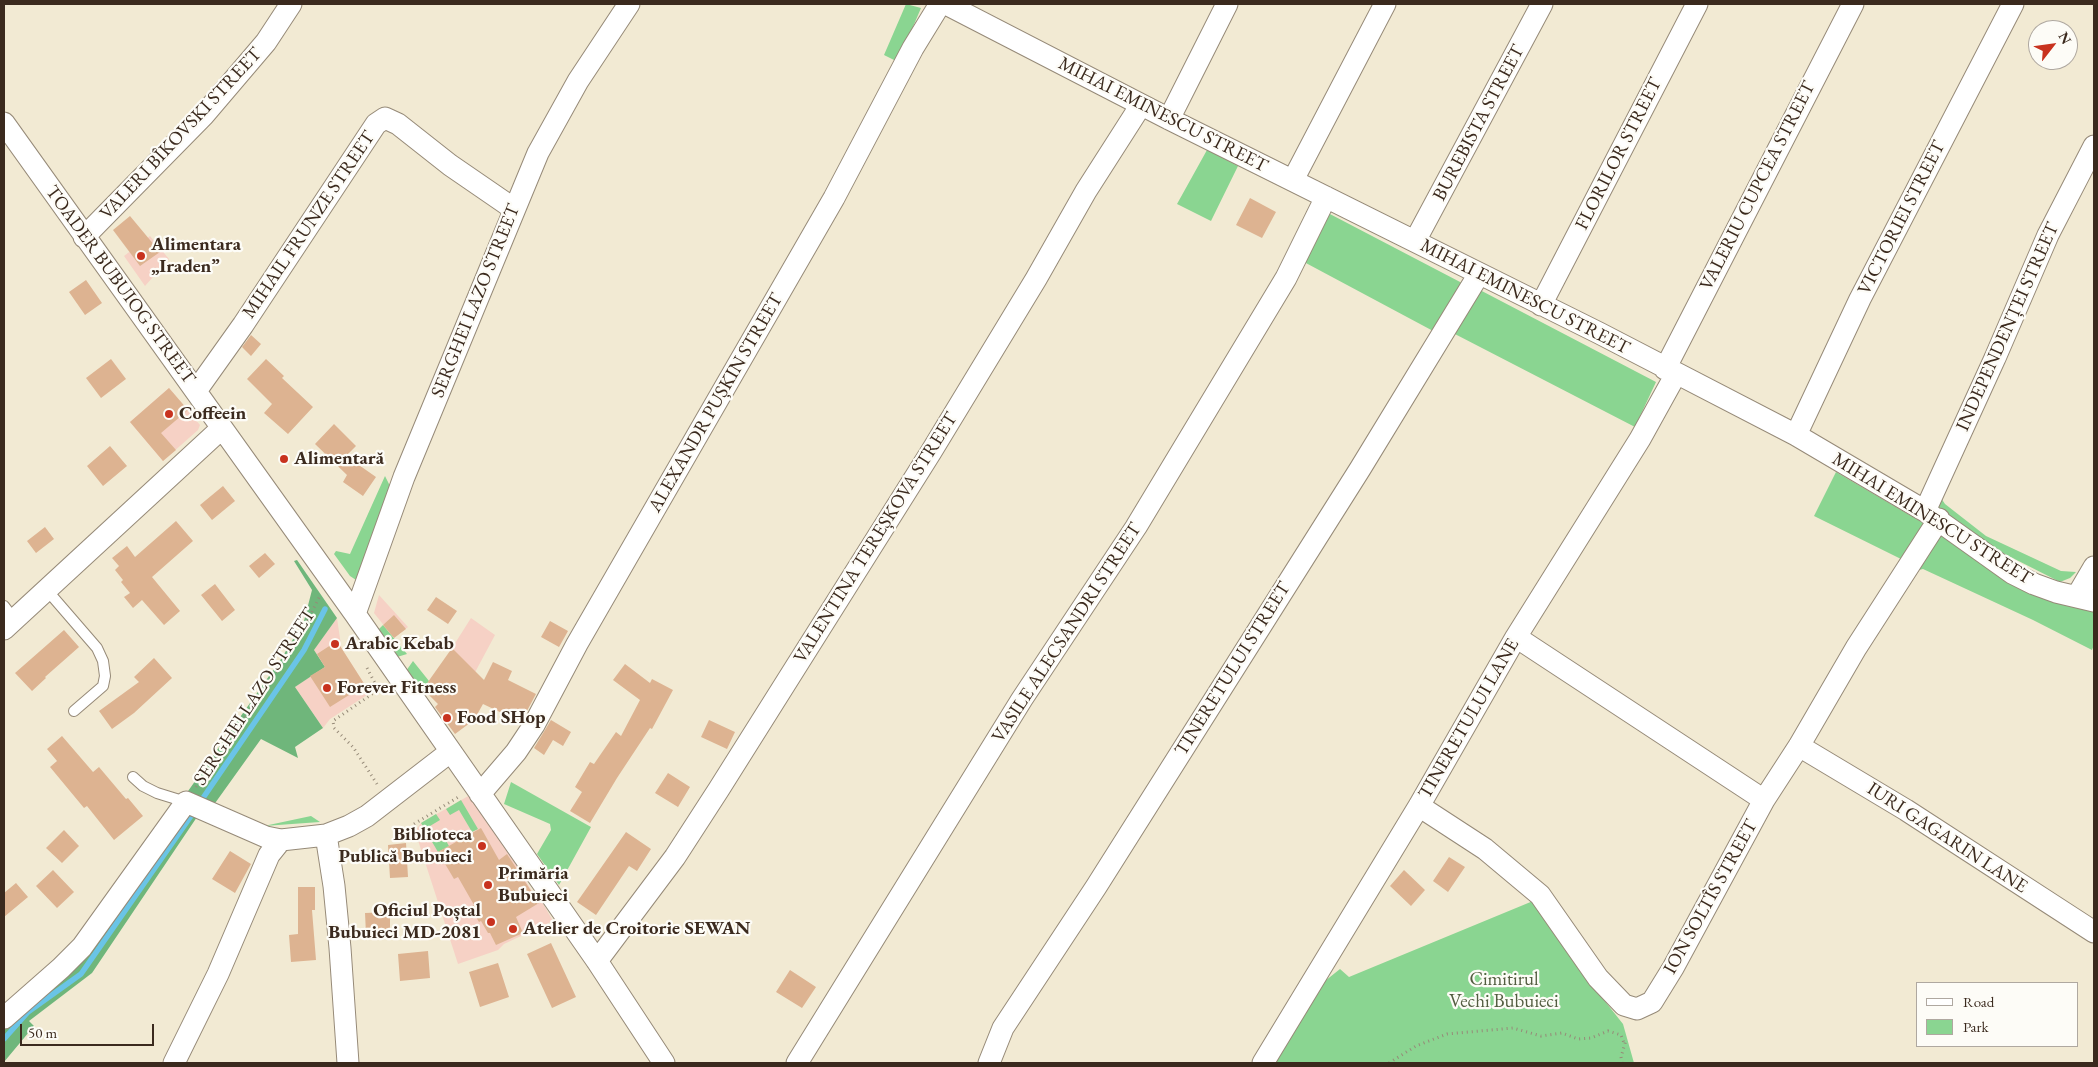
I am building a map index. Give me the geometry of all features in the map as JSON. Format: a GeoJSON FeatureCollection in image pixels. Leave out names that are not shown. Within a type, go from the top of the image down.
{"type":"FeatureCollection","features":[{"type":"Feature","properties":{"kind":"street","name":"SERGHEI LAZO STREET"},"geometry":{"type":"LineString","coordinates":[[355,614],[404,477],[538,153],[578,81],[629,4]]}},
{"type":"Feature","properties":{"kind":"street","name":"ALEXANDR PUȘKIN STREET"},"geometry":{"type":"LineString","coordinates":[[473,793],[511,758],[534,725],[577,644],[834,198],[913,48],[940,4]]}},
{"type":"Feature","properties":{"kind":"street","name":"MIHAI EMINESCU STREET"},"geometry":{"type":"LineString","coordinates":[[946,4],[1141,105],[1415,241],[1796,436],[1932,515],[2012,573],[2034,584],[2085,599]]}},
{"type":"Feature","properties":{"kind":"street"},"geometry":{"type":"LineString","coordinates":[[1169,119],[1227,4]]}},
{"type":"Feature","properties":{"kind":"street"},"geometry":{"type":"LineString","coordinates":[[1293,180],[1385,4]]}},
{"type":"Feature","properties":{"kind":"street","name":"BUREBISTA STREET"},"geometry":{"type":"LineString","coordinates":[[1415,241],[1542,4]]}},
{"type":"Feature","properties":{"kind":"street","name":"FLORILOR STREET"},"geometry":{"type":"LineString","coordinates":[[1541,305],[1697,4]]}},
{"type":"Feature","properties":{"kind":"street","name":"VALERIU CUPCEA STREET"},"geometry":{"type":"LineString","coordinates":[[1671,371],[1853,4]]}},
{"type":"Feature","properties":{"kind":"street","name":"VICTORIEI STREET"},"geometry":{"type":"LineString","coordinates":[[1796,436],[1860,299],[2013,4]]}},
{"type":"Feature","properties":{"kind":"street","name":"VALERI BÎKOVSKI STREET"},"geometry":{"type":"LineString","coordinates":[[84,236],[203,116],[266,42],[281,8]]}},
{"type":"Feature","properties":{"kind":"street","name":"VALENTINA TEREȘKOVA STREET"},"geometry":{"type":"LineString","coordinates":[[597,961],[675,857],[719,789],[931,452],[1036,279],[1086,191],[1141,105]]}},
{"type":"Feature","properties":{"kind":"street","name":"MIHAIL FRUNZE STREET"},"geometry":{"type":"LineString","coordinates":[[196,391],[243,325],[376,124],[385,118],[398,124],[450,165],[514,208]]}},
{"type":"Feature","properties":{"kind":"street","name":"TOADER BUBUIOG STREET"},"geometry":{"type":"LineString","coordinates":[[4,123],[355,614],[450,752],[473,793],[597,961],[664,1063]]}},
{"type":"Feature","properties":{"kind":"street","name":"INDEPENDENȚEI STREET"},"geometry":{"type":"LineString","coordinates":[[1932,515],[1995,358],[2048,236],[2094,146]]}},
{"type":"Feature","properties":{"kind":"street","name":"VASILE ALECSANDRI STREET"},"geometry":{"type":"LineString","coordinates":[[797,1063],[1022,699],[1136,527],[1286,278],[1326,197]]}},
{"type":"Feature","properties":{"kind":"street","name":"TINERETULUI STREET"},"geometry":{"type":"LineString","coordinates":[[989,1063],[1003,1028],[1096,887],[1360,469],[1479,274]]}},
{"type":"Feature","properties":{"kind":"street","name":"TINERETULUI LANE"},"geometry":{"type":"LineString","coordinates":[[1263,1063],[1419,806],[1516,638],[1640,439],[1671,371]]}},
{"type":"Feature","properties":{"kind":"street"},"geometry":{"type":"LineString","coordinates":[[7,618],[46,589],[222,428]]}},
{"type":"Feature","properties":{"kind":"street","name":"ION SOLTÎS STREET"},"geometry":{"type":"LineString","coordinates":[[1419,806],[1485,849],[1540,895],[1598,978],[1624,1005],[1636,1010],[1652,1002],[1674,968],[1764,800],[1799,746],[1932,515]]}},
{"type":"Feature","properties":{"kind":"street"},"geometry":{"type":"LineString","coordinates":[[2085,599],[2094,567]]}},
{"type":"Feature","properties":{"kind":"street"},"geometry":{"type":"LineString","coordinates":[[1516,638],[1764,800]]}},
{"type":"Feature","properties":{"kind":"street","name":"IURI GAGARIN LANE"},"geometry":{"type":"LineString","coordinates":[[1799,746],[1906,810],[2094,932]]}},
{"type":"Feature","properties":{"kind":"street"},"geometry":{"type":"LineString","coordinates":[[174,1063],[218,974],[269,855],[281,840],[326,835],[349,826],[367,816],[450,752]]}},
{"type":"Feature","properties":{"kind":"street","name":"SERGHEI LAZO STREET"},"geometry":{"type":"LineString","coordinates":[[4,1018],[82,947],[186,802],[266,837],[281,840]]}},
{"type":"Feature","properties":{"kind":"street"},"geometry":{"type":"LineString","coordinates":[[326,835],[334,886],[340,948],[348,1063]]}},
{"type":"Feature","properties":{"kind":"lane"},"geometry":{"type":"LineString","coordinates":[[46,589],[96,648],[103,661],[105,676],[103,686],[74,711]]}},
{"type":"Feature","properties":{"kind":"lane"},"geometry":{"type":"LineString","coordinates":[[133,777],[143,786],[157,793],[186,802]]}},
{"type":"Feature","properties":{"kind":"path","name":"SERGHEI LAZO STREET"},"geometry":{"type":"LineString","coordinates":[[186,802],[278,670],[305,625],[322,590]]}},
{"type":"Feature","properties":{"kind":"path"},"geometry":{"type":"LineString","coordinates":[[365,664],[377,687],[376,692],[333,721],[334,728],[353,747],[387,800]]}},
{"type":"Feature","properties":{"kind":"path"},"geometry":{"type":"LineString","coordinates":[[414,824],[473,793]]}},
{"type":"Feature","properties":{"kind":"path"},"geometry":{"type":"LineString","coordinates":[[1389,1063],[1416,1046],[1447,1034],[1513,1028],[1541,1036],[1562,1033],[1578,1039],[1592,1038],[1608,1031],[1621,1035],[1625,1041],[1622,1063]]}},
{"type":"Feature","properties":{"kind":"shaded area"},"geometry":{"type":"Polygon","coordinates":[[[150,236],[169,259],[145,286],[124,256],[150,236]]]}},
{"type":"Feature","properties":{"kind":"shaded area"},"geometry":{"type":"Polygon","coordinates":[[[169,388],[200,425],[198,430],[163,461],[130,422],[169,388]]]}},
{"type":"Feature","properties":{"kind":"shaded area"},"geometry":{"type":"Polygon","coordinates":[[[379,595],[408,627],[394,638],[374,613],[379,595]]]}},
{"type":"Feature","properties":{"kind":"shaded area"},"geometry":{"type":"Polygon","coordinates":[[[337,618],[342,652],[370,693],[330,719],[323,728],[295,687],[324,667],[314,650],[337,618]]]}},
{"type":"Feature","properties":{"kind":"shaded area"},"geometry":{"type":"Polygon","coordinates":[[[471,618],[495,635],[472,678],[452,648],[471,618]]]}},
{"type":"Feature","properties":{"kind":"shaded area"},"geometry":{"type":"Polygon","coordinates":[[[470,795],[509,853],[539,903],[542,902],[553,921],[504,944],[498,950],[458,964],[415,831],[421,823],[470,795]]]}},
{"type":"Feature","properties":{"kind":"green space"},"geometry":{"type":"Polygon","coordinates":[[[906,4],[921,8],[898,62],[884,55],[906,4]]]}},
{"type":"Feature","properties":{"kind":"green space"},"geometry":{"type":"Polygon","coordinates":[[[1207,150],[1238,166],[1211,221],[1177,204],[1207,150]]]}},
{"type":"Feature","properties":{"kind":"green space"},"geometry":{"type":"Polygon","coordinates":[[[1328,213],[1462,283],[1435,332],[1304,262],[1328,213]]]}},
{"type":"Feature","properties":{"kind":"green space"},"geometry":{"type":"Polygon","coordinates":[[[1478,289],[1656,382],[1635,427],[1451,332],[1478,289]]]}},
{"type":"Feature","properties":{"kind":"green space"},"geometry":{"type":"Polygon","coordinates":[[[1836,472],[1925,524],[1901,559],[1814,516],[1836,472]]]}},
{"type":"Feature","properties":{"kind":"green space"},"geometry":{"type":"Polygon","coordinates":[[[385,476],[390,486],[356,580],[350,576],[334,554],[336,551],[350,554],[385,476]]]}},
{"type":"Feature","properties":{"kind":"green space"},"geometry":{"type":"Polygon","coordinates":[[[1939,495],[1945,504],[1986,536],[2061,571],[2076,572],[2070,578],[2060,582],[1987,545],[1939,510],[1937,502],[1939,495]]]}},
{"type":"Feature","properties":{"kind":"green space"},"geometry":{"type":"Polygon","coordinates":[[[1944,533],[2094,611],[2094,645],[2092,650],[2033,620],[1923,569],[1911,572],[1936,538],[1944,533]]]}},
{"type":"Feature","properties":{"kind":"green space"},"geometry":{"type":"Polygon","coordinates":[[[297,560],[337,618],[314,650],[325,667],[295,687],[323,728],[295,747],[298,758],[261,739],[213,806],[186,794],[281,659],[304,621],[312,590],[294,561],[297,560]]]}},
{"type":"Feature","properties":{"kind":"green space"},"geometry":{"type":"Polygon","coordinates":[[[383,625],[407,654],[397,657],[379,629],[383,625]]]}},
{"type":"Feature","properties":{"kind":"green space"},"geometry":{"type":"Polygon","coordinates":[[[413,661],[429,681],[421,694],[406,671],[413,661]]]}},
{"type":"Feature","properties":{"kind":"green space"},"geometry":{"type":"Polygon","coordinates":[[[511,782],[591,827],[559,885],[537,854],[551,830],[550,824],[504,804],[511,782]]]}},
{"type":"Feature","properties":{"kind":"green space"},"geometry":{"type":"Polygon","coordinates":[[[461,800],[478,829],[472,832],[459,810],[450,815],[446,809],[461,800]]]}},
{"type":"Feature","properties":{"kind":"green space"},"geometry":{"type":"Polygon","coordinates":[[[184,810],[197,817],[92,973],[29,1021],[34,1026],[4,1062],[4,1027],[184,810]]]}},
{"type":"Feature","properties":{"kind":"green space"},"geometry":{"type":"Polygon","coordinates":[[[436,814],[440,820],[430,826],[439,842],[445,839],[449,846],[438,852],[421,823],[436,814]]]}},
{"type":"Feature","properties":{"kind":"green space"},"geometry":{"type":"Polygon","coordinates":[[[311,816],[320,822],[264,826],[311,816]]]}},
{"type":"Feature","properties":{"kind":"green space","name":"Cimitirul Vechi Bubuieci"},"geometry":{"type":"Polygon","coordinates":[[[1533,901],[1581,971],[1623,1024],[1634,1063],[1268,1063],[1310,993],[1340,969],[1349,977],[1533,901]]]}},
{"type":"Feature","properties":{"kind":"building"},"geometry":{"type":"Polygon","coordinates":[[[1250,198],[1276,212],[1262,238],[1236,225],[1250,198]]]}},
{"type":"Feature","properties":{"kind":"building"},"geometry":{"type":"Polygon","coordinates":[[[130,216],[160,252],[140,266],[113,230],[130,216]]]}},
{"type":"Feature","properties":{"kind":"building"},"geometry":{"type":"Polygon","coordinates":[[[86,280],[102,303],[85,315],[69,292],[86,280]]]}},
{"type":"Feature","properties":{"kind":"building"},"geometry":{"type":"Polygon","coordinates":[[[251,335],[261,344],[251,356],[242,347],[251,335]]]}},
{"type":"Feature","properties":{"kind":"building"},"geometry":{"type":"Polygon","coordinates":[[[111,359],[126,379],[101,398],[86,378],[111,359]]]}},
{"type":"Feature","properties":{"kind":"building"},"geometry":{"type":"Polygon","coordinates":[[[266,359],[284,376],[282,378],[313,407],[288,434],[264,413],[272,404],[247,379],[266,359]]]}},
{"type":"Feature","properties":{"kind":"building"},"geometry":{"type":"Polygon","coordinates":[[[169,388],[188,410],[161,433],[176,450],[163,461],[130,422],[169,388]]]}},
{"type":"Feature","properties":{"kind":"building"},"geometry":{"type":"Polygon","coordinates":[[[334,424],[356,446],[346,456],[376,477],[363,496],[343,482],[347,475],[315,444],[334,424]]]}},
{"type":"Feature","properties":{"kind":"building"},"geometry":{"type":"Polygon","coordinates":[[[110,446],[127,466],[103,486],[87,466],[110,446]]]}},
{"type":"Feature","properties":{"kind":"building"},"geometry":{"type":"Polygon","coordinates":[[[223,486],[235,501],[212,520],[200,505],[223,486]]]}},
{"type":"Feature","properties":{"kind":"building"},"geometry":{"type":"Polygon","coordinates":[[[176,521],[193,541],[152,577],[180,611],[164,625],[142,600],[133,608],[124,597],[130,593],[121,582],[123,580],[115,570],[119,566],[112,558],[127,546],[135,557],[176,521]]]}},
{"type":"Feature","properties":{"kind":"building"},"geometry":{"type":"Polygon","coordinates":[[[45,527],[54,539],[36,553],[27,541],[45,527]]]}},
{"type":"Feature","properties":{"kind":"building"},"geometry":{"type":"Polygon","coordinates":[[[265,553],[275,564],[259,578],[249,566],[265,553]]]}},
{"type":"Feature","properties":{"kind":"building"},"geometry":{"type":"Polygon","coordinates":[[[215,584],[235,610],[222,621],[201,595],[215,584]]]}},
{"type":"Feature","properties":{"kind":"building"},"geometry":{"type":"Polygon","coordinates":[[[436,597],[457,611],[448,624],[427,610],[436,597]]]}},
{"type":"Feature","properties":{"kind":"building"},"geometry":{"type":"Polygon","coordinates":[[[394,615],[406,629],[394,638],[383,625],[394,615]]]}},
{"type":"Feature","properties":{"kind":"building"},"geometry":{"type":"Polygon","coordinates":[[[550,621],[568,631],[559,647],[541,637],[550,621]]]}},
{"type":"Feature","properties":{"kind":"building"},"geometry":{"type":"Polygon","coordinates":[[[64,630],[79,647],[32,691],[15,673],[64,630]]]}},
{"type":"Feature","properties":{"kind":"building"},"geometry":{"type":"Polygon","coordinates":[[[337,641],[365,685],[330,707],[310,676],[325,667],[317,654],[337,641]]]}},
{"type":"Feature","properties":{"kind":"building"},"geometry":{"type":"Polygon","coordinates":[[[452,648],[484,680],[493,662],[512,671],[508,680],[536,694],[521,722],[483,704],[474,720],[455,734],[435,707],[438,704],[423,689],[452,648]]]}},
{"type":"Feature","properties":{"kind":"building"},"geometry":{"type":"Polygon","coordinates":[[[154,658],[172,678],[134,713],[112,729],[99,711],[139,682],[134,677],[154,658]]]}},
{"type":"Feature","properties":{"kind":"building"},"geometry":{"type":"Polygon","coordinates":[[[625,664],[650,683],[652,679],[673,690],[652,729],[650,728],[617,778],[590,823],[570,811],[582,792],[575,787],[590,762],[594,764],[616,732],[621,736],[640,700],[613,680],[625,664]]]}},
{"type":"Feature","properties":{"kind":"building"},"geometry":{"type":"Polygon","coordinates":[[[551,720],[571,732],[563,746],[553,740],[544,755],[534,748],[551,720]]]}},
{"type":"Feature","properties":{"kind":"building"},"geometry":{"type":"Polygon","coordinates":[[[709,720],[735,732],[727,749],[701,737],[709,720]]]}},
{"type":"Feature","properties":{"kind":"building"},"geometry":{"type":"Polygon","coordinates":[[[62,736],[93,772],[99,767],[143,816],[114,840],[87,806],[84,808],[50,767],[57,761],[47,749],[62,736]]]}},
{"type":"Feature","properties":{"kind":"building"},"geometry":{"type":"Polygon","coordinates":[[[668,773],[690,787],[678,807],[655,793],[668,773]]]}},
{"type":"Feature","properties":{"kind":"building","name":"Primăria Bubuieci"},"geometry":{"type":"Polygon","coordinates":[[[481,828],[499,860],[507,854],[539,903],[516,917],[523,933],[496,945],[490,933],[488,933],[481,921],[479,922],[470,907],[474,905],[458,877],[454,879],[438,852],[481,828]]]}},
{"type":"Feature","properties":{"kind":"building"},"geometry":{"type":"Polygon","coordinates":[[[64,830],[79,846],[62,863],[46,848],[64,830]]]}},
{"type":"Feature","properties":{"kind":"building"},"geometry":{"type":"Polygon","coordinates":[[[626,832],[651,849],[637,871],[629,866],[596,915],[577,902],[626,832]]]}},
{"type":"Feature","properties":{"kind":"building"},"geometry":{"type":"Polygon","coordinates":[[[406,843],[408,877],[390,878],[388,845],[406,843]]]}},
{"type":"Feature","properties":{"kind":"building"},"geometry":{"type":"Polygon","coordinates":[[[230,851],[251,864],[235,893],[212,879],[230,851]]]}},
{"type":"Feature","properties":{"kind":"building"},"geometry":{"type":"Polygon","coordinates":[[[1449,857],[1465,867],[1448,892],[1433,881],[1449,857]]]}},
{"type":"Feature","properties":{"kind":"building"},"geometry":{"type":"Polygon","coordinates":[[[53,870],[74,892],[57,908],[36,886],[53,870]]]}},
{"type":"Feature","properties":{"kind":"building"},"geometry":{"type":"Polygon","coordinates":[[[1404,870],[1425,890],[1411,906],[1390,886],[1404,870]]]}},
{"type":"Feature","properties":{"kind":"building"},"geometry":{"type":"Polygon","coordinates":[[[16,883],[28,897],[4,917],[4,893],[16,883]]]}},
{"type":"Feature","properties":{"kind":"building"},"geometry":{"type":"Polygon","coordinates":[[[298,887],[315,887],[315,910],[312,910],[316,960],[291,962],[289,935],[298,934],[298,887]]]}},
{"type":"Feature","properties":{"kind":"building"},"geometry":{"type":"Polygon","coordinates":[[[390,912],[390,933],[366,934],[365,913],[390,912]]]}},
{"type":"Feature","properties":{"kind":"building"},"geometry":{"type":"Polygon","coordinates":[[[551,943],[576,997],[552,1008],[527,954],[551,943]]]}},
{"type":"Feature","properties":{"kind":"building"},"geometry":{"type":"Polygon","coordinates":[[[428,951],[430,978],[400,981],[398,954],[428,951]]]}},
{"type":"Feature","properties":{"kind":"building"},"geometry":{"type":"Polygon","coordinates":[[[498,963],[509,997],[480,1007],[469,972],[498,963]]]}},
{"type":"Feature","properties":{"kind":"building"},"geometry":{"type":"Polygon","coordinates":[[[790,970],[816,987],[802,1008],[776,992],[790,970]]]}},
{"type":"Feature","properties":{"kind":"waterway"},"geometry":{"type":"LineString","coordinates":[[203,798],[304,650],[325,609]]}},
{"type":"Feature","properties":{"kind":"waterway"},"geometry":{"type":"LineString","coordinates":[[4,1039],[28,1012],[81,974],[191,816]]}},
{"type":"Feature","properties":{"kind":"place","name":"Alimentara „Iraden”"},"geometry":{"type":"Point","coordinates":[141,256]}},
{"type":"Feature","properties":{"kind":"place","name":"Coffeein"},"geometry":{"type":"Point","coordinates":[169,414]}},
{"type":"Feature","properties":{"kind":"place","name":"Alimentară"},"geometry":{"type":"Point","coordinates":[284,459]}},
{"type":"Feature","properties":{"kind":"place","name":"Arabic Kebab"},"geometry":{"type":"Point","coordinates":[335,644]}},
{"type":"Feature","properties":{"kind":"place","name":"Forever Fitness"},"geometry":{"type":"Point","coordinates":[327,688]}},
{"type":"Feature","properties":{"kind":"place","name":"Food SHop"},"geometry":{"type":"Point","coordinates":[447,718]}},
{"type":"Feature","properties":{"kind":"place","name":"Biblioteca Publică Bubuieci"},"geometry":{"type":"Point","coordinates":[482,846]}},
{"type":"Feature","properties":{"kind":"place","name":"Primăria Bubuieci"},"geometry":{"type":"Point","coordinates":[488,885]}},
{"type":"Feature","properties":{"kind":"place","name":"Oficiul Poștal Bubuieci MD-2081"},"geometry":{"type":"Point","coordinates":[491,922]}},
{"type":"Feature","properties":{"kind":"place","name":"Atelier de Croitorie SEWAN"},"geometry":{"type":"Point","coordinates":[513,929]}}]}
